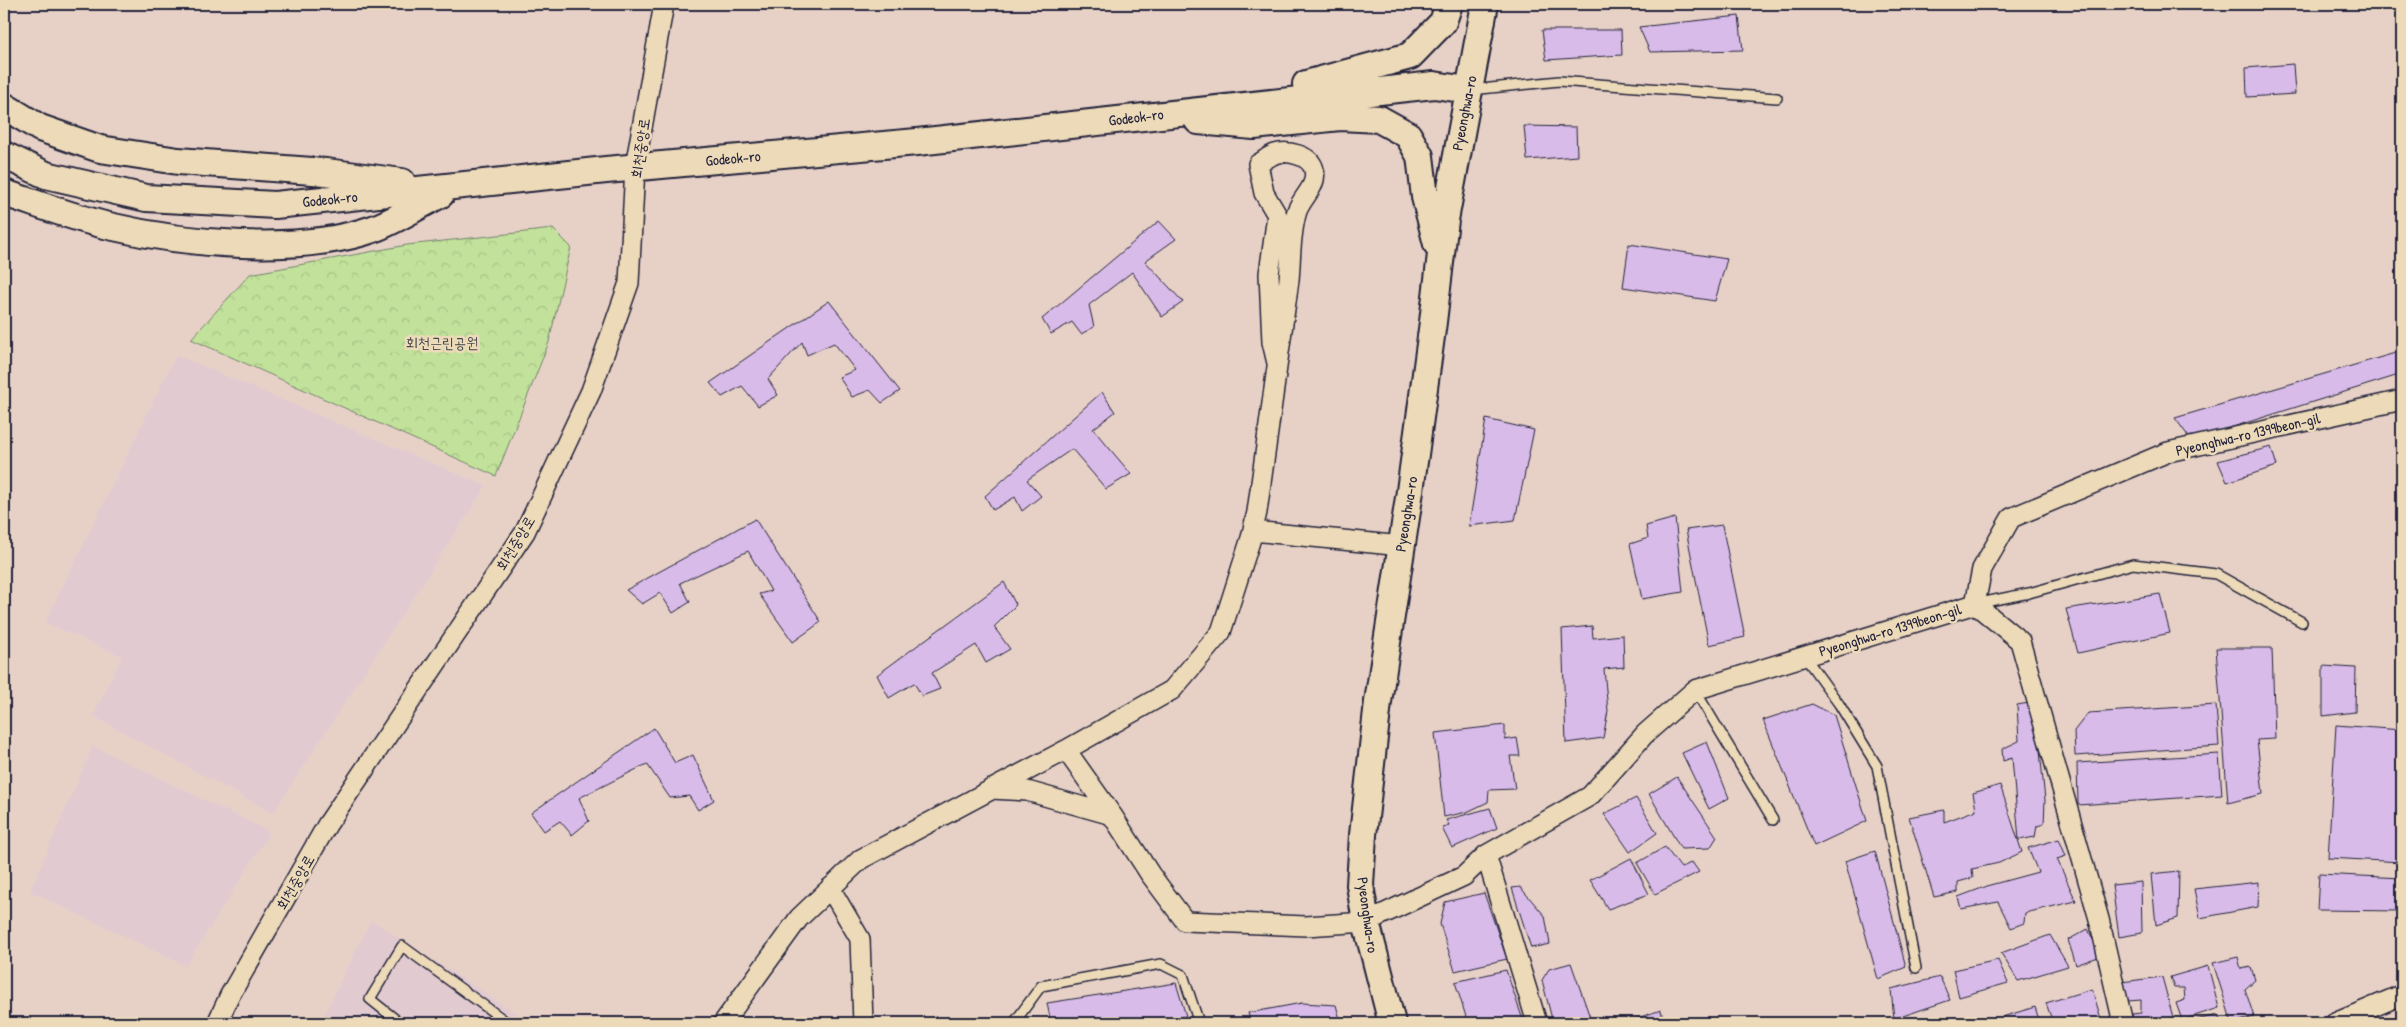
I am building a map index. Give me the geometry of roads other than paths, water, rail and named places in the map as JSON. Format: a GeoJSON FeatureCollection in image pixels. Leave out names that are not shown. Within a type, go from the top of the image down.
{"type":"FeatureCollection","features":[{"type":"Feature","properties":{"kind":"main road"},"geometry":{"type":"LineString","coordinates":[[1217,108],[1410,56],[1444,22],[1449,4]]}},
{"type":"Feature","properties":{"kind":"main road","name":"Pyeonghwa-ro"},"geometry":{"type":"LineString","coordinates":[[1392,1023],[1366,922],[1360,885],[1363,835],[1378,702],[1402,546],[1445,220],[1485,4]]}},
{"type":"Feature","properties":{"kind":"main road","name":"Godeok-ro"},"geometry":{"type":"LineString","coordinates":[[4,155],[46,175],[146,198],[275,205],[452,188],[635,167],[917,142],[1434,85],[1468,90]]}},
{"type":"Feature","properties":{"kind":"main road"},"geometry":{"type":"LineString","coordinates":[[4,106],[40,128],[100,149],[178,161],[326,172],[452,188]]}},
{"type":"Feature","properties":{"kind":"main road"},"geometry":{"type":"LineString","coordinates":[[1145,116],[1254,126],[1340,117],[1379,119],[1408,135],[1420,156],[1425,196],[1440,258]]}},
{"type":"Feature","properties":{"kind":"main road"},"geometry":{"type":"LineString","coordinates":[[4,193],[108,226],[196,242],[270,243],[319,241],[373,229],[452,188]]}},
{"type":"Feature","properties":{"kind":"street","name":"회천중앙로"},"geometry":{"type":"LineString","coordinates":[[217,1023],[230,995],[327,825],[525,532],[591,391],[630,282],[635,167],[664,4]]}},
{"type":"Feature","properties":{"kind":"street"},"geometry":{"type":"LineString","coordinates":[[723,1023],[799,918],[861,859],[1066,750],[1172,690],[1221,632],[1253,530],[1290,280],[1291,244],[1298,211],[1313,186],[1314,169],[1308,160],[1294,153],[1276,154],[1258,164],[1264,193],[1277,215],[1269,274],[1272,342],[1277,363]]}},
{"type":"Feature","properties":{"kind":"street","name":"Pyeonghwa-ro 1399beon-gil"},"geometry":{"type":"LineString","coordinates":[[1366,922],[1464,876],[1486,855],[1590,796],[1645,734],[1695,690],[1975,604],[1982,569],[2011,518],[2168,452],[2402,400]]}},
{"type":"Feature","properties":{"kind":"street"},"geometry":{"type":"LineString","coordinates":[[1253,530],[1402,546]]}},
{"type":"Feature","properties":{"kind":"street"},"geometry":{"type":"LineString","coordinates":[[1975,604],[2020,641],[2099,919],[2123,1023]]}},
{"type":"Feature","properties":{"kind":"street"},"geometry":{"type":"LineString","coordinates":[[1066,750],[1112,815],[1150,874],[1185,921],[1306,926],[1366,922]]}},
{"type":"Feature","properties":{"kind":"street"},"geometry":{"type":"LineString","coordinates":[[992,789],[1027,791],[1112,815]]}},
{"type":"Feature","properties":{"kind":"street"},"geometry":{"type":"LineString","coordinates":[[1486,855],[1537,1023]]}},
{"type":"Feature","properties":{"kind":"street"},"geometry":{"type":"LineString","coordinates":[[830,888],[860,939],[863,1023]]}},
{"type":"Feature","properties":{"kind":"street"},"geometry":{"type":"LineString","coordinates":[[2336,1023],[2398,996],[2402,996]]}},
{"type":"Feature","properties":{"kind":"lane"},"geometry":{"type":"LineString","coordinates":[[1468,90],[1559,81],[1777,98]]}},
{"type":"Feature","properties":{"kind":"lane"},"geometry":{"type":"LineString","coordinates":[[1975,604],[2029,593],[2132,564],[2216,574],[2302,622]]}},
{"type":"Feature","properties":{"kind":"lane"},"geometry":{"type":"LineString","coordinates":[[1806,657],[1839,704],[1877,766],[1916,968]]}},
{"type":"Feature","properties":{"kind":"lane"},"geometry":{"type":"LineString","coordinates":[[1695,690],[1773,820]]}},
{"type":"Feature","properties":{"kind":"lane"},"geometry":{"type":"LineString","coordinates":[[400,1023],[370,999],[402,946],[508,1023]]}},
{"type":"Feature","properties":{"kind":"lane"},"geometry":{"type":"LineString","coordinates":[[1014,1023],[1041,986],[1161,964],[1183,975],[1199,1023]]}},
{"type":"Feature","properties":{"kind":"park label","name":"회천근린공원"},"geometry":{"type":"Point","coordinates":[442,342]}}]}
